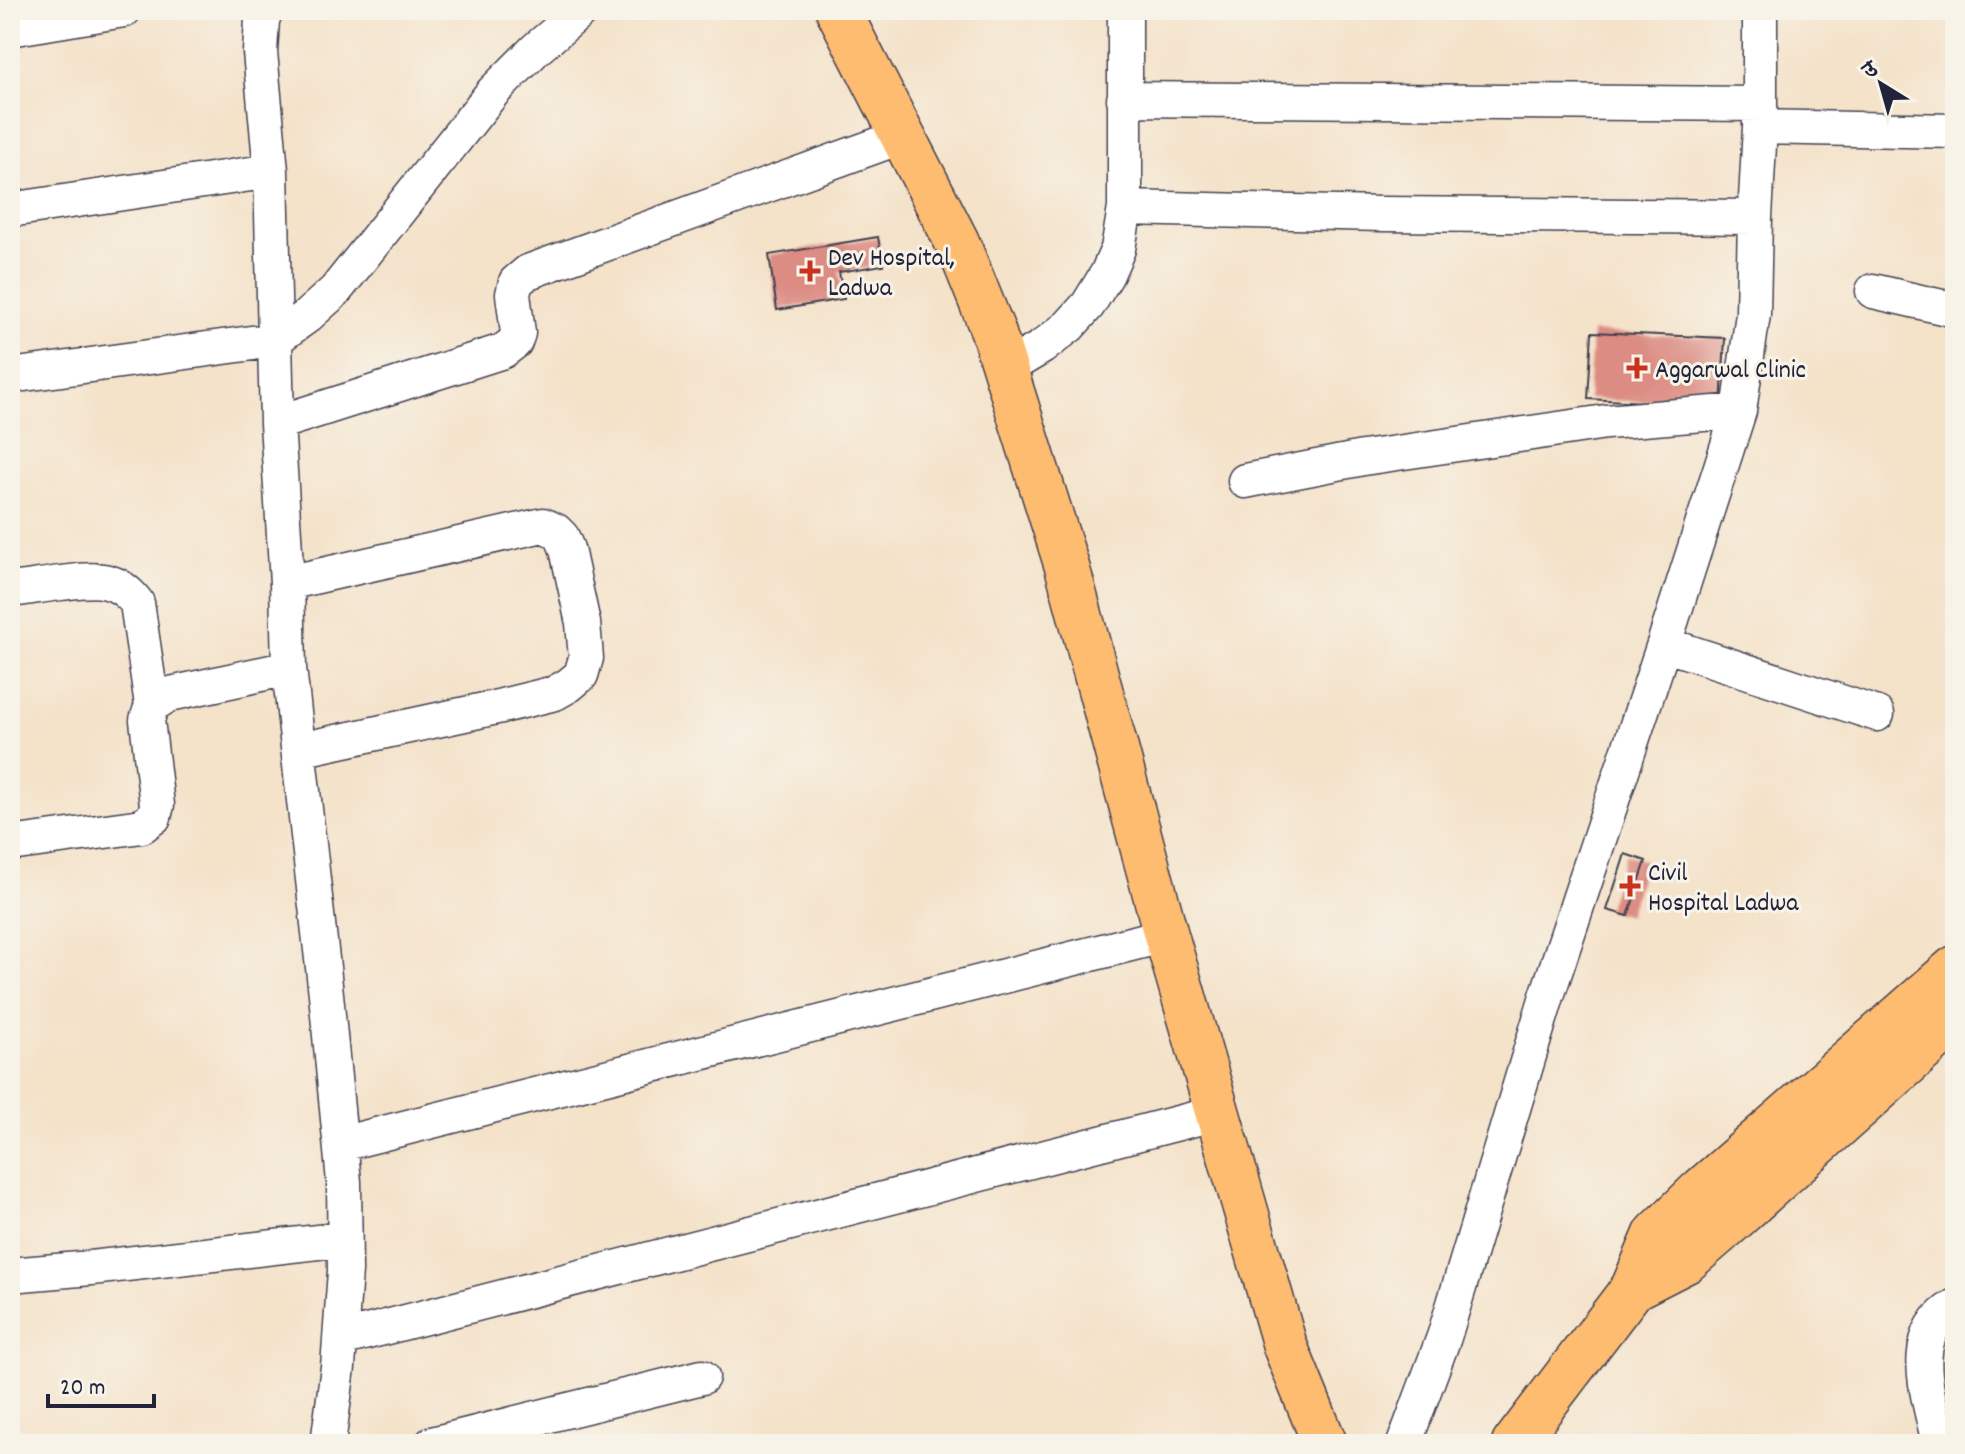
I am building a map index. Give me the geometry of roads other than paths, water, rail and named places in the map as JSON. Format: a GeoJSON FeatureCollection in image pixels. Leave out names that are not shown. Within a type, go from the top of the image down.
{"type":"FeatureCollection","features":[{"type":"Feature","properties":{"kind":"main road"},"geometry":{"type":"LineString","coordinates":[[838,10],[957,242],[993,331],[1068,570],[1166,935],[1285,1346],[1325,1444]]}},
{"type":"Feature","properties":{"kind":"main road"},"geometry":{"type":"LineString","coordinates":[[1514,1444],[1633,1288],[1656,1234],[1699,1192],[1955,968]]}},
{"type":"Feature","properties":{"kind":"main road"},"geometry":{"type":"LineString","coordinates":[[1633,1288],[1686,1261],[1955,1021]]}},
{"type":"Feature","properties":{"kind":"street"},"geometry":{"type":"LineString","coordinates":[[10,29],[124,10]]}},
{"type":"Feature","properties":{"kind":"street"},"geometry":{"type":"LineString","coordinates":[[266,10],[262,20],[260,52],[271,171],[277,423],[289,668],[344,1182],[345,1271],[338,1367],[328,1444]]}},
{"type":"Feature","properties":{"kind":"street"},"geometry":{"type":"LineString","coordinates":[[10,376],[274,340],[335,291],[493,92],[536,49],[582,10]]}},
{"type":"Feature","properties":{"kind":"street"},"geometry":{"type":"LineString","coordinates":[[1005,369],[1069,326],[1088,305],[1118,249],[1125,208],[1125,10]]}},
{"type":"Feature","properties":{"kind":"street"},"geometry":{"type":"LineString","coordinates":[[1404,1444],[1444,1337],[1547,996],[1739,411],[1753,314],[1760,116],[1760,10]]}},
{"type":"Feature","properties":{"kind":"street"},"geometry":{"type":"LineString","coordinates":[[1124,99],[1760,116],[1955,131]]}},
{"type":"Feature","properties":{"kind":"street"},"geometry":{"type":"LineString","coordinates":[[277,423],[503,351],[515,342],[518,333],[513,294],[516,282],[528,272],[903,136]]}},
{"type":"Feature","properties":{"kind":"street"},"geometry":{"type":"LineString","coordinates":[[10,210],[271,171]]}},
{"type":"Feature","properties":{"kind":"street"},"geometry":{"type":"LineString","coordinates":[[1125,208],[1755,217]]}},
{"type":"Feature","properties":{"kind":"street"},"geometry":{"type":"LineString","coordinates":[[1873,291],[1955,310]]}},
{"type":"Feature","properties":{"kind":"street"},"geometry":{"type":"LineString","coordinates":[[1245,481],[1363,458],[1592,424],[1739,411]]}},
{"type":"Feature","properties":{"kind":"street"},"geometry":{"type":"LineString","coordinates":[[287,583],[543,525],[556,531],[567,549],[583,623],[586,658],[581,675],[555,693],[299,750]]}},
{"type":"Feature","properties":{"kind":"street"},"geometry":{"type":"LineString","coordinates":[[10,590],[95,579],[115,583],[129,592],[137,603],[152,705],[147,720],[157,805],[154,817],[142,826],[10,844]]}},
{"type":"Feature","properties":{"kind":"street"},"geometry":{"type":"LineString","coordinates":[[1664,644],[1877,714]]}},
{"type":"Feature","properties":{"kind":"street"},"geometry":{"type":"LineString","coordinates":[[152,705],[170,694],[289,668]]}},
{"type":"Feature","properties":{"kind":"street"},"geometry":{"type":"LineString","coordinates":[[341,1144],[1166,935]]}},
{"type":"Feature","properties":{"kind":"street"},"geometry":{"type":"LineString","coordinates":[[340,1339],[1217,1113]]}},
{"type":"Feature","properties":{"kind":"street"},"geometry":{"type":"LineString","coordinates":[[10,1275],[344,1239]]}},
{"type":"Feature","properties":{"kind":"street"},"geometry":{"type":"LineString","coordinates":[[1939,1444],[1924,1368],[1924,1345],[1933,1323],[1955,1306]]}},
{"type":"Feature","properties":{"kind":"street"},"geometry":{"type":"LineString","coordinates":[[432,1444],[702,1377]]}},
{"type":"Feature","properties":{"kind":"place","name":"Dev Hospital, Ladwa"},"geometry":{"type":"Point","coordinates":[810,271]}},
{"type":"Feature","properties":{"kind":"place","name":"Aggarwal Clinic"},"geometry":{"type":"Point","coordinates":[1637,368]}},
{"type":"Feature","properties":{"kind":"place","name":"Civil Hospital Ladwa"},"geometry":{"type":"Point","coordinates":[1630,886]}}]}
